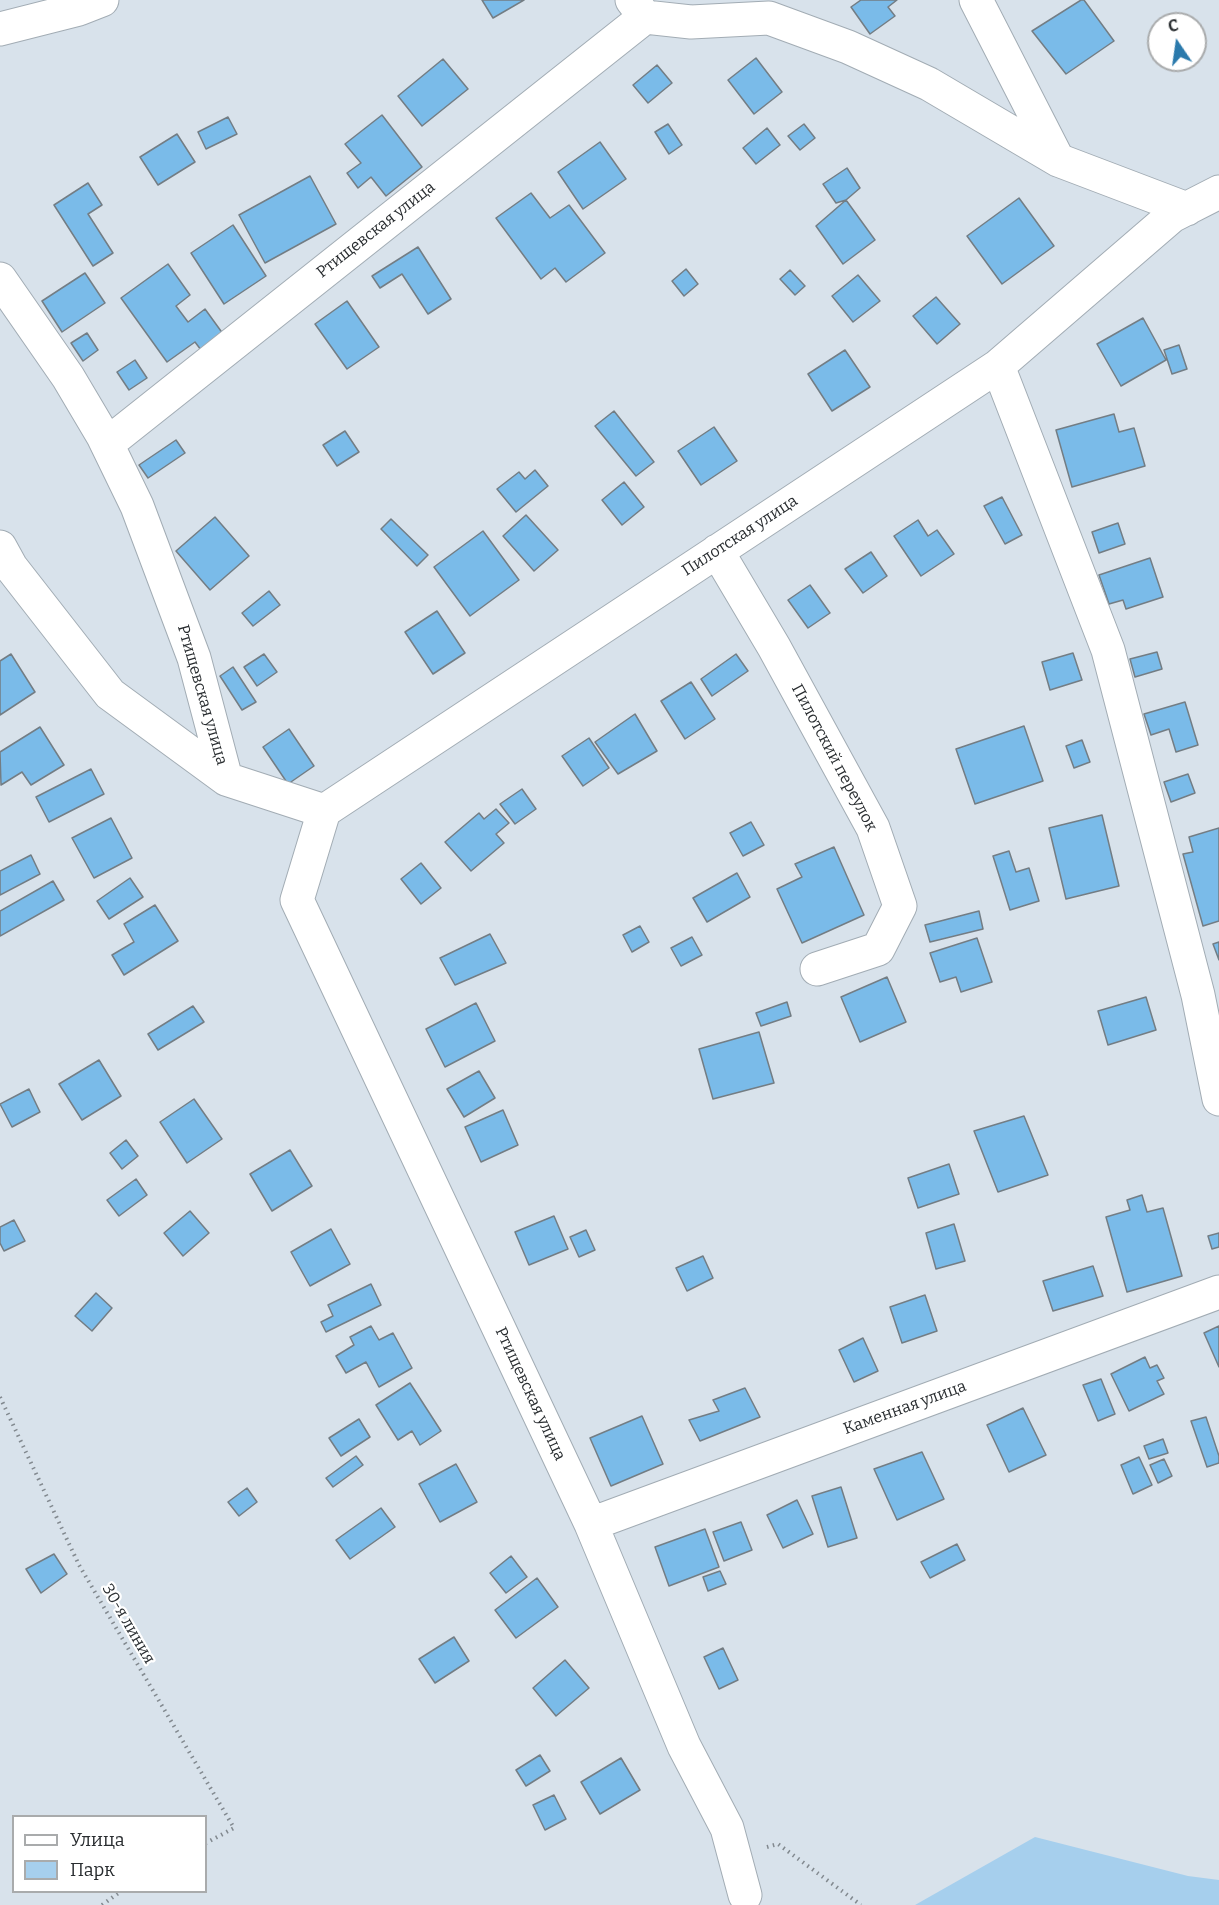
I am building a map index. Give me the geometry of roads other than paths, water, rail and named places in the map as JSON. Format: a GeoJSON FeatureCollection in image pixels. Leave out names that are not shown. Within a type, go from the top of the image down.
{"type":"FeatureCollection","features":[{"type":"Feature","properties":{"kind":"street"},"geometry":{"type":"LineString","coordinates":[[0,29],[79,9],[102,0]]}},
{"type":"Feature","properties":{"kind":"street"},"geometry":{"type":"LineString","coordinates":[[976,0],[1058,159]]}},
{"type":"Feature","properties":{"kind":"street"},"geometry":{"type":"LineString","coordinates":[[639,8],[691,22],[769,18],[848,47],[929,84],[1058,159],[1187,209]]}},
{"type":"Feature","properties":{"kind":"street","name":"Ртищевская улица"},"geometry":{"type":"LineString","coordinates":[[107,444],[639,8]]}},
{"type":"Feature","properties":{"kind":"street","name":"Пилотская улица"},"geometry":{"type":"LineString","coordinates":[[324,811],[998,366],[1172,216],[1219,192]]}},
{"type":"Feature","properties":{"kind":"street","name":"Ртищевская улица"},"geometry":{"type":"LineString","coordinates":[[1,284],[68,377],[107,444],[137,506],[194,658],[226,779]]}},
{"type":"Feature","properties":{"kind":"street"},"geometry":{"type":"LineString","coordinates":[[998,366],[1108,650],[1198,995],[1219,1099]]}},
{"type":"Feature","properties":{"kind":"street","name":"Ртищевская улица"},"geometry":{"type":"LineString","coordinates":[[0,547],[11,567],[110,694],[226,779],[324,811],[297,900],[591,1524],[684,1746],[727,1828],[745,1895]]}},
{"type":"Feature","properties":{"kind":"street","name":"Пилотский переулок"},"geometry":{"type":"LineString","coordinates":[[717,551],[774,647],[873,828],[900,906],[878,949],[817,969]]}},
{"type":"Feature","properties":{"kind":"street","name":"Каменная улица"},"geometry":{"type":"LineString","coordinates":[[591,1524],[1219,1292]]}}]}
